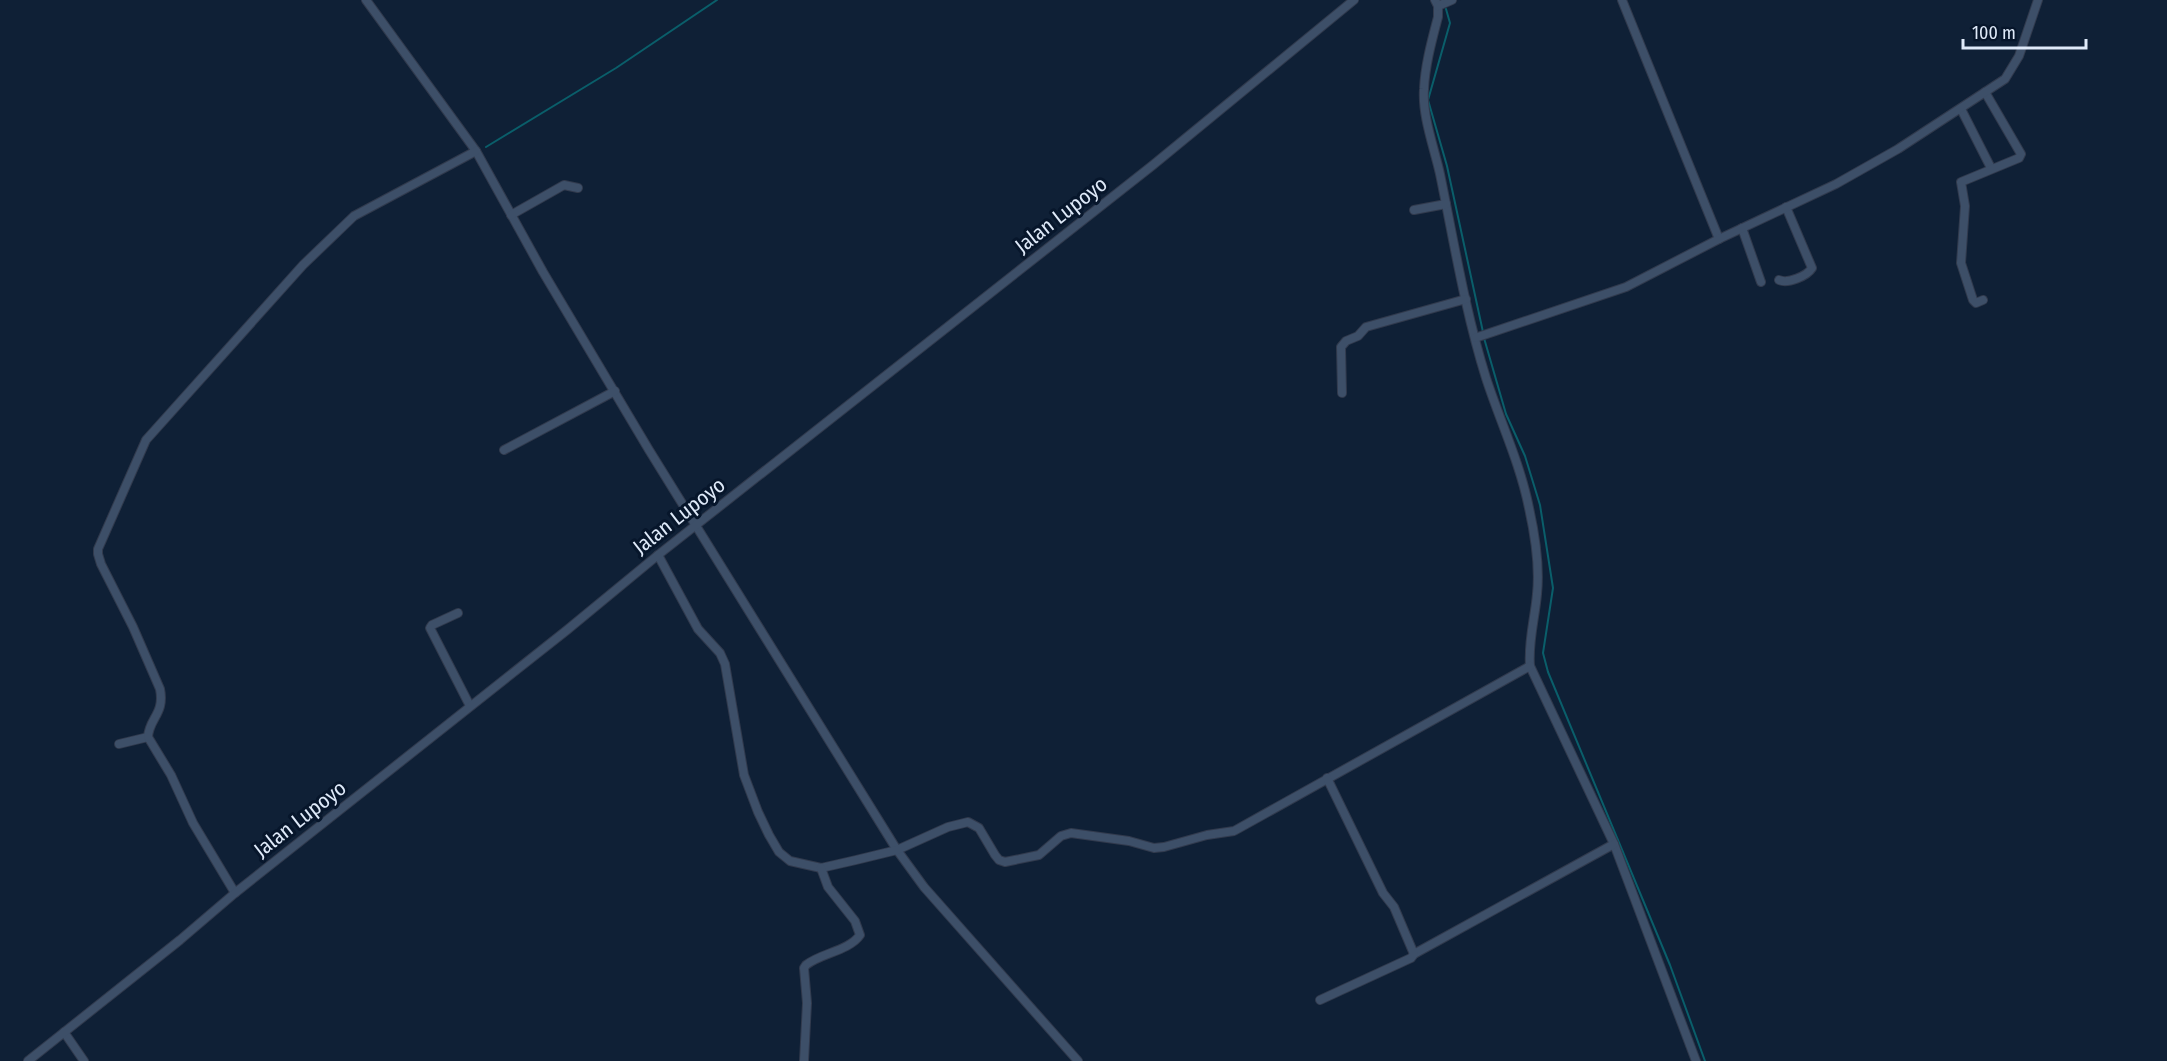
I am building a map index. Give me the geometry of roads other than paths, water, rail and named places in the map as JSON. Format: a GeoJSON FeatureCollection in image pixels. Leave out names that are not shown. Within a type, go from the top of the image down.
{"type":"FeatureCollection","features":[{"type":"Feature","properties":{"kind":"street"},"geometry":{"type":"LineString","coordinates":[[366,0],[476,151],[543,272],[698,530],[897,850],[924,887],[1078,1061]]}},
{"type":"Feature","properties":{"kind":"street","name":"Jalan Lupoyo"},"geometry":{"type":"LineString","coordinates":[[28,1061],[658,555],[698,530],[859,398],[1153,165],[1354,0]]}},
{"type":"Feature","properties":{"kind":"street"},"geometry":{"type":"LineString","coordinates":[[1452,0],[1436,3],[1424,100],[1461,300],[1480,336],[1497,410],[1525,487],[1530,512],[1538,592],[1529,653],[1530,666],[1614,844],[1696,1061]]}},
{"type":"Feature","properties":{"kind":"street"},"geometry":{"type":"LineString","coordinates":[[1622,0],[1719,239]]}},
{"type":"Feature","properties":{"kind":"street"},"geometry":{"type":"LineString","coordinates":[[1480,336],[1626,287],[1719,239],[1863,170],[1998,84],[2011,71],[2019,56],[2038,0]]}},
{"type":"Feature","properties":{"kind":"street"},"geometry":{"type":"LineString","coordinates":[[1983,300],[1976,303],[1973,300],[1961,264],[1965,206],[1961,182],[2019,158],[2021,154],[1985,92]]}},
{"type":"Feature","properties":{"kind":"street"},"geometry":{"type":"LineString","coordinates":[[1961,109],[1991,168]]}},
{"type":"Feature","properties":{"kind":"street"},"geometry":{"type":"LineString","coordinates":[[236,893],[193,823],[171,775],[148,737],[162,700],[160,689],[98,554],[146,440],[303,265],[354,216],[476,151]]}},
{"type":"Feature","properties":{"kind":"street"},"geometry":{"type":"LineString","coordinates":[[511,215],[564,185],[578,188]]}},
{"type":"Feature","properties":{"kind":"street"},"geometry":{"type":"LineString","coordinates":[[1414,210],[1442,205]]}},
{"type":"Feature","properties":{"kind":"street"},"geometry":{"type":"LineString","coordinates":[[1779,280],[1786,282],[1809,273],[1812,268],[1786,207]]}},
{"type":"Feature","properties":{"kind":"street"},"geometry":{"type":"LineString","coordinates":[[1742,228],[1761,282]]}},
{"type":"Feature","properties":{"kind":"street"},"geometry":{"type":"LineString","coordinates":[[1342,393],[1341,351],[1346,341],[1358,336],[1366,327],[1461,300]]}},
{"type":"Feature","properties":{"kind":"street"},"geometry":{"type":"LineString","coordinates":[[504,450],[615,391]]}},
{"type":"Feature","properties":{"kind":"street"},"geometry":{"type":"LineString","coordinates":[[658,555],[698,629],[720,653],[726,664],[744,775],[753,801],[779,852],[790,861],[821,868],[897,850],[948,827],[968,822],[979,828],[995,855],[999,860],[1005,862],[1039,855],[1061,836],[1071,833],[1129,841],[1154,848],[1192,838],[1234,831],[1530,666]]}},
{"type":"Feature","properties":{"kind":"street"},"geometry":{"type":"LineString","coordinates":[[458,613],[430,628],[470,706]]}},
{"type":"Feature","properties":{"kind":"street"},"geometry":{"type":"LineString","coordinates":[[119,744],[148,737]]}},
{"type":"Feature","properties":{"kind":"street"},"geometry":{"type":"LineString","coordinates":[[1327,778],[1383,893],[1394,907],[1414,954]]}},
{"type":"Feature","properties":{"kind":"street"},"geometry":{"type":"LineString","coordinates":[[1320,1000],[1411,958],[1414,954],[1614,844]]}},
{"type":"Feature","properties":{"kind":"street"},"geometry":{"type":"LineString","coordinates":[[804,1061],[807,1011],[804,975],[806,965],[848,945],[860,935],[855,921],[828,887],[821,868]]}},
{"type":"Feature","properties":{"kind":"street"},"geometry":{"type":"LineString","coordinates":[[64,1032],[84,1061]]}},
{"type":"Feature","properties":{"kind":"waterway"},"geometry":{"type":"LineString","coordinates":[[486,147],[616,68],[717,0]]}},
{"type":"Feature","properties":{"kind":"waterway"},"geometry":{"type":"LineString","coordinates":[[1446,9],[1450,23],[1428,100],[1447,166],[1483,332]]}},
{"type":"Feature","properties":{"kind":"waterway"},"geometry":{"type":"LineString","coordinates":[[1484,338],[1506,414],[1525,456],[1540,505],[1553,588],[1543,653],[1548,672],[1670,965],[1705,1061]]}}]}
